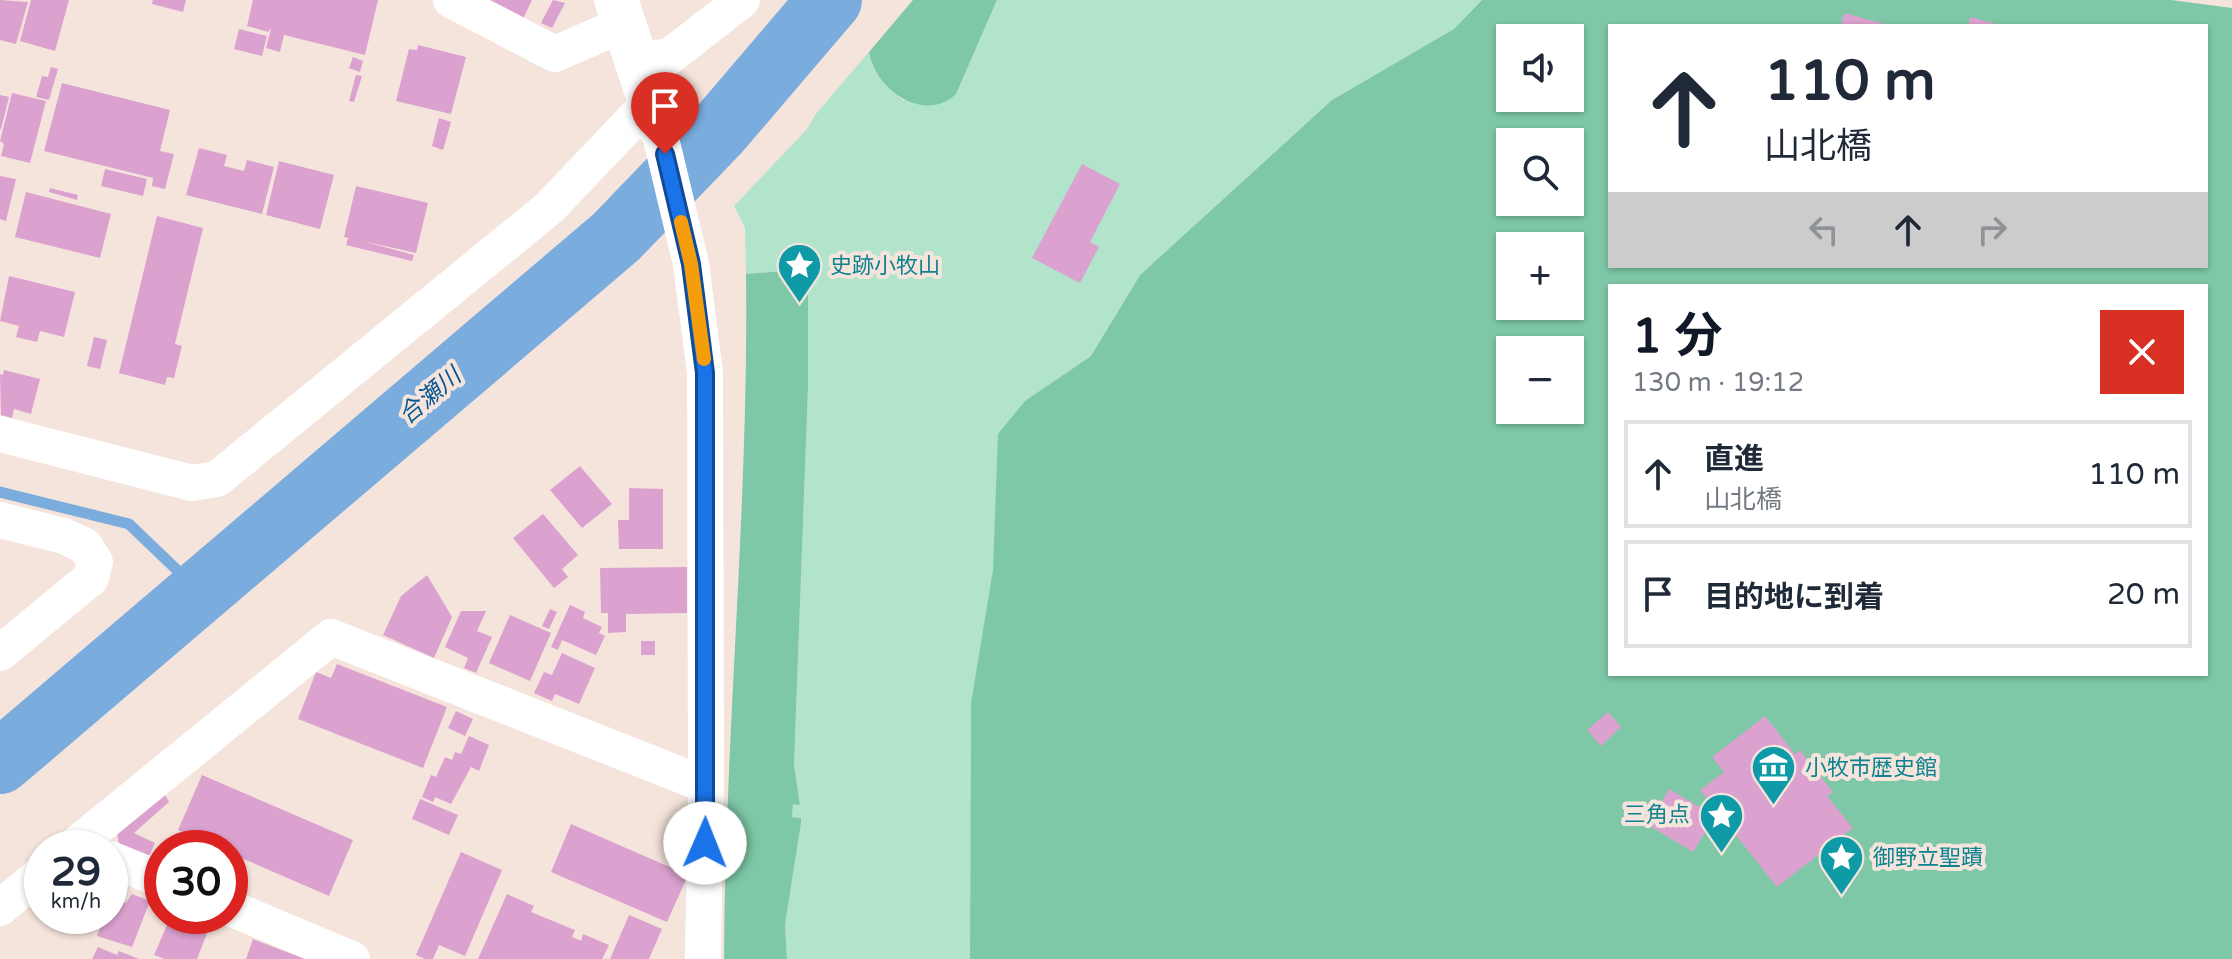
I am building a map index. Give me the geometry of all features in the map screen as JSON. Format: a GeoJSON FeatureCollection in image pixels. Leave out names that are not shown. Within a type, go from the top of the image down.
{"type":"FeatureCollection","features":[{"type":"Feature","properties":{"kind":"street"},"geometry":{"type":"LineString","coordinates":[[451,0],[555,54],[625,28]]}},
{"type":"Feature","properties":{"kind":"street"},"geometry":{"type":"LineString","coordinates":[[625,28],[669,57],[742,0]]}},
{"type":"Feature","properties":{"kind":"street"},"geometry":{"type":"LineString","coordinates":[[625,28],[654,114],[691,264],[705,373],[706,785],[703,959]]}},
{"type":"Feature","properties":{"kind":"street"},"geometry":{"type":"LineString","coordinates":[[0,434],[192,483],[217,479],[549,208],[654,114]]}},
{"type":"Feature","properties":{"kind":"street"},"geometry":{"type":"LineString","coordinates":[[0,520],[64,536],[85,546],[95,562],[91,578],[0,653]]}},
{"type":"Feature","properties":{"kind":"street"},"geometry":{"type":"LineString","coordinates":[[98,830],[331,637],[706,785]]}},
{"type":"Feature","properties":{"kind":"street"},"geometry":{"type":"LineString","coordinates":[[0,908],[24,888]]}},
{"type":"Feature","properties":{"kind":"street"},"geometry":{"type":"LineString","coordinates":[[248,916],[352,959]]}},
{"type":"Feature","properties":{"kind":"green space"},"geometry":{"type":"Polygon","coordinates":[[[913,0],[997,0],[956,94],[944,102],[916,104],[903,98],[891,90],[873,66],[869,52],[913,0]]]}},
{"type":"Feature","properties":{"kind":"green space"},"geometry":{"type":"Polygon","coordinates":[[[997,0],[1482,0],[1454,29],[1332,100],[1140,275],[1091,356],[1025,401],[971,703],[970,959],[787,959],[785,925],[801,823],[801,818],[792,817],[793,804],[800,804],[794,765],[808,387],[808,295],[799,277],[783,271],[746,274],[745,228],[734,206],[808,128],[815,115],[869,52],[877,73],[903,100],[956,94],[997,0]]]}},
{"type":"Feature","properties":{"kind":"green space"},"geometry":{"type":"Polygon","coordinates":[[[1482,0],[2171,0],[2232,8],[2232,959],[970,959],[971,703],[993,570],[998,434],[1025,401],[1091,356],[1140,275],[1332,100],[1454,29],[1482,0]]]}},
{"type":"Feature","properties":{"kind":"green space"},"geometry":{"type":"Polygon","coordinates":[[[783,271],[805,280],[808,295],[808,387],[794,765],[800,805],[793,804],[792,817],[801,818],[801,823],[785,925],[787,959],[724,959],[728,788],[744,446],[746,274],[783,271]]]}},
{"type":"Feature","properties":{"kind":"building"},"geometry":{"type":"Polygon","coordinates":[[[0,0],[28,2],[16,44],[0,40],[0,0]]]}},
{"type":"Feature","properties":{"kind":"building"},"geometry":{"type":"Polygon","coordinates":[[[31,0],[69,0],[55,51],[20,41],[31,0]]]}},
{"type":"Feature","properties":{"kind":"building"},"geometry":{"type":"Polygon","coordinates":[[[153,0],[186,0],[183,12],[152,4],[153,0]]]}},
{"type":"Feature","properties":{"kind":"building"},"geometry":{"type":"Polygon","coordinates":[[[253,0],[378,0],[365,55],[284,35],[280,52],[266,48],[271,28],[268,32],[247,26],[253,0]]]}},
{"type":"Feature","properties":{"kind":"building"},"geometry":{"type":"Polygon","coordinates":[[[487,0],[532,0],[523,19],[487,0]]]}},
{"type":"Feature","properties":{"kind":"building"},"geometry":{"type":"Polygon","coordinates":[[[553,0],[565,3],[552,28],[541,23],[553,0]]]}},
{"type":"Feature","properties":{"kind":"building"},"geometry":{"type":"Polygon","coordinates":[[[1844,13],[1885,24],[1841,24],[1844,13]]]}},
{"type":"Feature","properties":{"kind":"building"},"geometry":{"type":"Polygon","coordinates":[[[1970,17],[1997,24],[1968,24],[1970,17]]]}},
{"type":"Feature","properties":{"kind":"building"},"geometry":{"type":"Polygon","coordinates":[[[239,29],[267,36],[262,56],[234,49],[239,29]]]}},
{"type":"Feature","properties":{"kind":"building"},"geometry":{"type":"Polygon","coordinates":[[[418,45],[466,57],[451,114],[396,101],[409,49],[417,50],[418,45]]]}},
{"type":"Feature","properties":{"kind":"building"},"geometry":{"type":"Polygon","coordinates":[[[353,57],[363,61],[360,72],[349,68],[353,57]]]}},
{"type":"Feature","properties":{"kind":"building"},"geometry":{"type":"Polygon","coordinates":[[[51,67],[58,69],[49,100],[36,97],[42,76],[48,77],[51,67]]]}},
{"type":"Feature","properties":{"kind":"building"},"geometry":{"type":"Polygon","coordinates":[[[356,75],[362,76],[354,102],[349,101],[356,75]]]}},
{"type":"Feature","properties":{"kind":"building"},"geometry":{"type":"Polygon","coordinates":[[[62,83],[170,110],[160,151],[174,154],[165,189],[152,186],[153,178],[44,151],[62,83]]]}},
{"type":"Feature","properties":{"kind":"building"},"geometry":{"type":"Polygon","coordinates":[[[12,93],[46,101],[30,163],[1,156],[4,144],[0,141],[12,93]]]}},
{"type":"Feature","properties":{"kind":"building"},"geometry":{"type":"Polygon","coordinates":[[[0,95],[9,97],[1,129],[0,129],[0,95]]]}},
{"type":"Feature","properties":{"kind":"building"},"geometry":{"type":"Polygon","coordinates":[[[439,118],[451,122],[443,150],[432,146],[439,118]]]}},
{"type":"Feature","properties":{"kind":"building"},"geometry":{"type":"Polygon","coordinates":[[[199,148],[227,155],[224,166],[244,171],[247,160],[274,167],[262,214],[186,195],[199,148]]]}},
{"type":"Feature","properties":{"kind":"building"},"geometry":{"type":"Polygon","coordinates":[[[279,161],[334,175],[320,229],[266,215],[279,161]]]}},
{"type":"Feature","properties":{"kind":"building"},"geometry":{"type":"Polygon","coordinates":[[[1082,164],[1120,184],[1090,242],[1099,247],[1080,283],[1032,258],[1082,164]]]}},
{"type":"Feature","properties":{"kind":"building"},"geometry":{"type":"Polygon","coordinates":[[[105,169],[147,179],[143,196],[101,186],[105,169]]]}},
{"type":"Feature","properties":{"kind":"building"},"geometry":{"type":"Polygon","coordinates":[[[0,176],[16,179],[6,221],[0,219],[0,176]]]}},
{"type":"Feature","properties":{"kind":"building"},"geometry":{"type":"Polygon","coordinates":[[[356,186],[428,203],[416,253],[362,241],[414,255],[412,261],[346,245],[348,238],[344,237],[356,186]]]}},
{"type":"Feature","properties":{"kind":"building"},"geometry":{"type":"Polygon","coordinates":[[[50,188],[78,195],[77,200],[49,192],[50,188]]]}},
{"type":"Feature","properties":{"kind":"building"},"geometry":{"type":"Polygon","coordinates":[[[26,192],[111,214],[100,258],[15,237],[26,192]]]}},
{"type":"Feature","properties":{"kind":"building"},"geometry":{"type":"Polygon","coordinates":[[[157,216],[203,228],[175,344],[182,346],[174,378],[167,377],[165,385],[119,373],[157,216]]]}},
{"type":"Feature","properties":{"kind":"building"},"geometry":{"type":"Polygon","coordinates":[[[9,276],[75,292],[64,337],[40,331],[37,342],[16,337],[19,326],[0,321],[9,276]]]}},
{"type":"Feature","properties":{"kind":"building"},"geometry":{"type":"Polygon","coordinates":[[[94,337],[107,340],[100,369],[87,366],[94,337]]]}},
{"type":"Feature","properties":{"kind":"building"},"geometry":{"type":"Polygon","coordinates":[[[4,370],[40,379],[31,414],[14,409],[12,418],[1,415],[0,374],[3,375],[4,370]]]}},
{"type":"Feature","properties":{"kind":"building"},"geometry":{"type":"Polygon","coordinates":[[[580,466],[612,504],[582,528],[550,490],[580,466]]]}},
{"type":"Feature","properties":{"kind":"building"},"geometry":{"type":"Polygon","coordinates":[[[629,488],[663,489],[663,549],[619,549],[618,520],[629,520],[629,488]]]}},
{"type":"Feature","properties":{"kind":"building"},"geometry":{"type":"Polygon","coordinates":[[[543,514],[578,555],[562,569],[568,577],[554,588],[513,538],[543,514]]]}},
{"type":"Feature","properties":{"kind":"building"},"geometry":{"type":"Polygon","coordinates":[[[687,567],[687,613],[626,614],[626,632],[608,633],[608,613],[601,613],[600,568],[687,567]]]}},
{"type":"Feature","properties":{"kind":"building"},"geometry":{"type":"Polygon","coordinates":[[[427,575],[452,617],[434,658],[383,635],[401,596],[427,575]]]}},
{"type":"Feature","properties":{"kind":"building"},"geometry":{"type":"Polygon","coordinates":[[[570,605],[585,612],[583,618],[602,627],[599,633],[605,636],[596,655],[562,640],[558,650],[551,647],[570,605]]]}},
{"type":"Feature","properties":{"kind":"building"},"geometry":{"type":"Polygon","coordinates":[[[550,609],[557,612],[549,629],[542,626],[550,609]]]}},
{"type":"Feature","properties":{"kind":"building"},"geometry":{"type":"Polygon","coordinates":[[[461,611],[486,611],[477,631],[492,637],[476,673],[464,668],[468,658],[445,647],[461,611]]]}},
{"type":"Feature","properties":{"kind":"building"},"geometry":{"type":"Polygon","coordinates":[[[510,615],[551,633],[530,681],[489,663],[510,615]]]}},
{"type":"Feature","properties":{"kind":"building"},"geometry":{"type":"Polygon","coordinates":[[[641,641],[655,641],[655,655],[641,655],[641,641]]]}},
{"type":"Feature","properties":{"kind":"building"},"geometry":{"type":"Polygon","coordinates":[[[562,653],[595,668],[579,704],[555,694],[552,701],[534,693],[544,672],[552,675],[562,653]]]}},
{"type":"Feature","properties":{"kind":"building"},"geometry":{"type":"Polygon","coordinates":[[[337,664],[447,707],[423,768],[298,719],[316,672],[331,678],[337,664]]]}},
{"type":"Feature","properties":{"kind":"building"},"geometry":{"type":"Polygon","coordinates":[[[456,711],[473,719],[465,736],[448,728],[456,711]]]}},
{"type":"Feature","properties":{"kind":"building"},"geometry":{"type":"Polygon","coordinates":[[[1608,712],[1621,727],[1601,746],[1587,730],[1608,712]]]}},
{"type":"Feature","properties":{"kind":"building"},"geometry":{"type":"Polygon","coordinates":[[[1765,716],[1795,754],[1800,750],[1833,792],[1827,796],[1853,828],[1777,887],[1700,790],[1724,772],[1712,757],[1765,716]]]}},
{"type":"Feature","properties":{"kind":"building"},"geometry":{"type":"Polygon","coordinates":[[[469,736],[489,745],[479,771],[471,767],[451,804],[435,797],[433,802],[422,797],[431,775],[436,777],[445,757],[452,760],[455,752],[461,754],[469,736]]]}},
{"type":"Feature","properties":{"kind":"building"},"geometry":{"type":"Polygon","coordinates":[[[202,775],[353,840],[329,896],[248,861],[248,830],[178,830],[202,775]]]}},
{"type":"Feature","properties":{"kind":"building"},"geometry":{"type":"Polygon","coordinates":[[[1669,789],[1715,816],[1693,852],[1648,825],[1669,789]]]}},
{"type":"Feature","properties":{"kind":"building"},"geometry":{"type":"Polygon","coordinates":[[[164,793],[169,802],[134,833],[144,838],[144,856],[128,850],[128,830],[121,830],[164,793]]]}},
{"type":"Feature","properties":{"kind":"building"},"geometry":{"type":"Polygon","coordinates":[[[420,799],[458,815],[449,835],[412,819],[420,799]]]}},
{"type":"Feature","properties":{"kind":"building"},"geometry":{"type":"Polygon","coordinates":[[[571,824],[688,875],[667,922],[551,872],[571,824]]]}},
{"type":"Feature","properties":{"kind":"building"},"geometry":{"type":"Polygon","coordinates":[[[461,852],[502,870],[465,956],[439,945],[433,959],[425,959],[416,955],[461,852]]]}},
{"type":"Feature","properties":{"kind":"building"},"geometry":{"type":"Polygon","coordinates":[[[132,894],[144,899],[144,916],[132,947],[97,936],[128,934],[128,900],[132,894]]]}},
{"type":"Feature","properties":{"kind":"building"},"geometry":{"type":"Polygon","coordinates":[[[507,894],[534,906],[531,912],[575,930],[572,937],[581,941],[583,934],[609,945],[602,959],[478,959],[507,894]]]}},
{"type":"Feature","properties":{"kind":"building"},"geometry":{"type":"Polygon","coordinates":[[[629,915],[662,929],[649,959],[610,959],[629,915]]]}},
{"type":"Feature","properties":{"kind":"building"},"geometry":{"type":"Polygon","coordinates":[[[163,934],[207,934],[197,959],[165,959],[154,955],[163,934]]]}},
{"type":"Feature","properties":{"kind":"building"},"geometry":{"type":"Polygon","coordinates":[[[253,939],[305,959],[246,959],[253,939]]]}},
{"type":"Feature","properties":{"kind":"building"},"geometry":{"type":"Polygon","coordinates":[[[98,947],[117,955],[119,951],[139,959],[92,959],[98,947]]]}},
{"type":"Feature","properties":{"kind":"waterway","name":"合瀬川"},"geometry":{"type":"LineString","coordinates":[[0,762],[616,237],[719,130],[830,0]]}},
{"type":"Feature","properties":{"kind":"waterway"},"geometry":{"type":"LineString","coordinates":[[0,492],[129,524],[201,593]]}},
{"type":"Feature","properties":{"kind":"slow traffic"},"geometry":{"type":"LineString","coordinates":[[681,222],[691,264],[704,359]]}},
{"type":"Feature","properties":{"kind":"place","name":"史跡小牧山"},"geometry":{"type":"Point","coordinates":[799,305]}},
{"type":"Feature","properties":{"kind":"place","name":"小牧市歴史館"},"geometry":{"type":"Point","coordinates":[1774,807]}},
{"type":"Feature","properties":{"kind":"place","name":"三角点"},"geometry":{"type":"Point","coordinates":[1721,854]}},
{"type":"Feature","properties":{"kind":"place","name":"御野立聖蹟"},"geometry":{"type":"Point","coordinates":[1842,897]}},
{"type":"Feature","properties":{"kind":"route"},"geometry":{"type":"LineString","coordinates":[[665,154],[691,264],[705,373],[705,843]]}}]}
